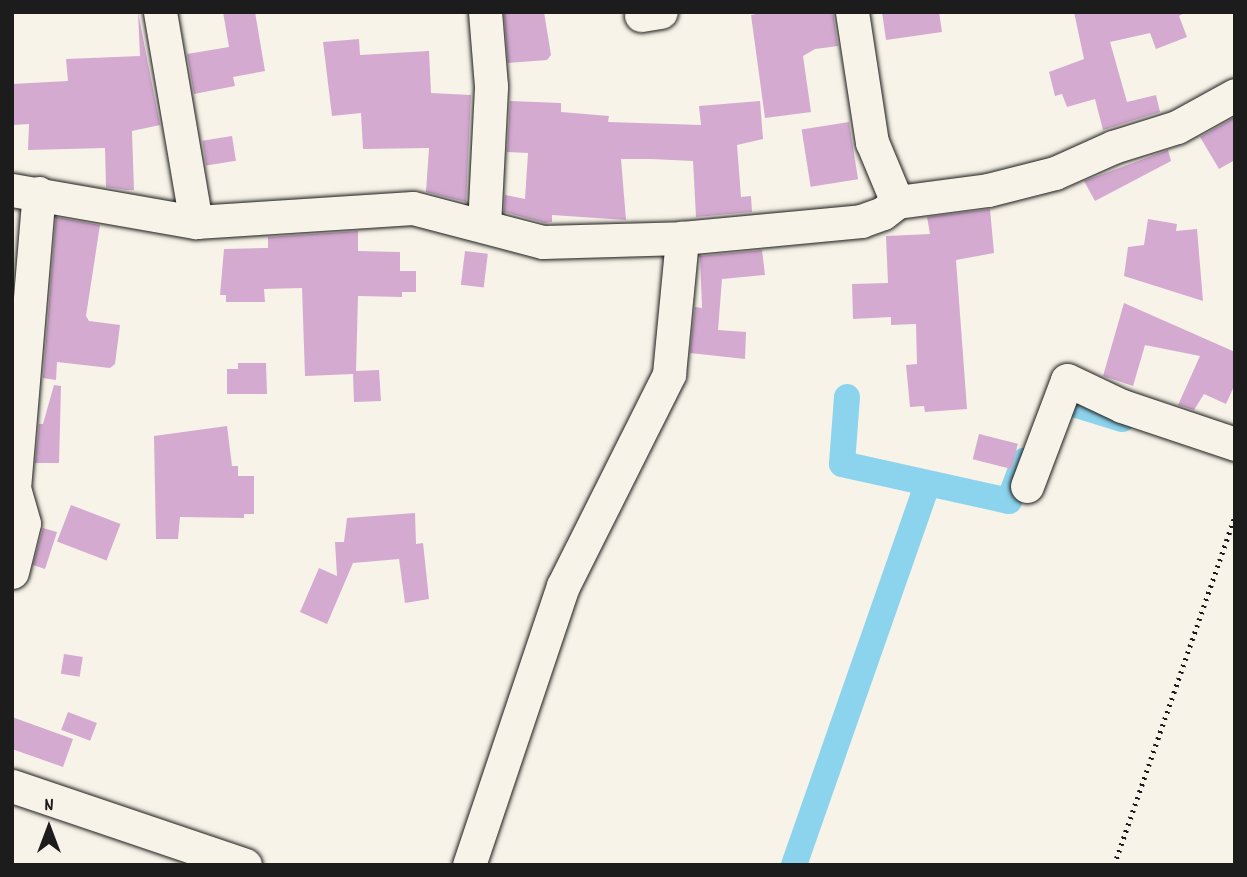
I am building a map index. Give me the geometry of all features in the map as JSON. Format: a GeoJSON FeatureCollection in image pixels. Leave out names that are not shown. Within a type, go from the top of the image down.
{"type":"FeatureCollection","features":[{"type":"Feature","properties":{"kind":"street"},"geometry":{"type":"LineString","coordinates":[[160,12],[196,222]]}},
{"type":"Feature","properties":{"kind":"street"},"geometry":{"type":"LineString","coordinates":[[484,226],[491,86],[485,12]]}},
{"type":"Feature","properties":{"kind":"street"},"geometry":{"type":"LineString","coordinates":[[852,12],[872,142],[897,202]]}},
{"type":"Feature","properties":{"kind":"street"},"geometry":{"type":"LineString","coordinates":[[12,572],[24,523],[14,488],[26,191],[196,222],[413,208],[543,242],[682,238],[861,220],[883,213],[897,202],[988,190],[1055,173],[1113,147],[1177,127],[1235,94]]}},
{"type":"Feature","properties":{"kind":"street"},"geometry":{"type":"LineString","coordinates":[[469,865],[563,586],[669,374],[682,238]]}},
{"type":"Feature","properties":{"kind":"street"},"geometry":{"type":"LineString","coordinates":[[1027,486],[1067,380],[1122,406],[1235,444]]}},
{"type":"Feature","properties":{"kind":"street"},"geometry":{"type":"LineString","coordinates":[[12,786],[245,865]]}},
{"type":"Feature","properties":{"kind":"path"},"geometry":{"type":"LineString","coordinates":[[1114,865],[1235,515]]}},
{"type":"Feature","properties":{"kind":"building"},"geometry":{"type":"Polygon","coordinates":[[[138,12],[160,125],[132,131],[134,190],[126,190],[106,187],[105,148],[28,150],[29,124],[12,125],[12,84],[68,81],[66,59],[140,56],[138,12]]]}},
{"type":"Feature","properties":{"kind":"building"},"geometry":{"type":"Polygon","coordinates":[[[223,12],[255,12],[265,71],[233,77],[235,86],[194,94],[187,54],[229,47],[223,12]]]}},
{"type":"Feature","properties":{"kind":"building"},"geometry":{"type":"Polygon","coordinates":[[[504,12],[544,12],[551,55],[547,60],[508,63],[504,12]]]}},
{"type":"Feature","properties":{"kind":"building"},"geometry":{"type":"Polygon","coordinates":[[[765,12],[833,12],[838,46],[815,49],[803,56],[811,112],[765,118],[751,15],[765,12]]]}},
{"type":"Feature","properties":{"kind":"building"},"geometry":{"type":"Polygon","coordinates":[[[882,12],[939,12],[942,32],[886,40],[882,12]]]}},
{"type":"Feature","properties":{"kind":"building"},"geometry":{"type":"Polygon","coordinates":[[[1074,12],[1186,12],[1179,16],[1187,37],[1156,49],[1150,33],[1110,42],[1127,102],[1156,95],[1160,112],[1103,130],[1095,99],[1067,107],[1062,94],[1055,96],[1049,72],[1084,59],[1074,12]]]}},
{"type":"Feature","properties":{"kind":"building"},"geometry":{"type":"Polygon","coordinates":[[[359,39],[360,55],[429,51],[431,93],[471,95],[466,202],[426,192],[429,148],[363,149],[361,113],[332,116],[323,42],[359,39]]]}},
{"type":"Feature","properties":{"kind":"building"},"geometry":{"type":"Polygon","coordinates":[[[510,101],[561,103],[561,112],[609,116],[608,122],[701,125],[699,106],[760,101],[763,139],[737,145],[741,197],[751,196],[752,212],[696,217],[693,161],[621,159],[626,220],[552,215],[552,222],[545,223],[504,212],[505,195],[525,199],[528,153],[507,152],[510,101]]]}},
{"type":"Feature","properties":{"kind":"building"},"geometry":{"type":"Polygon","coordinates":[[[1235,117],[1235,160],[1219,169],[1200,137],[1235,117]]]}},
{"type":"Feature","properties":{"kind":"building"},"geometry":{"type":"Polygon","coordinates":[[[849,122],[858,179],[811,187],[802,130],[849,122]]]}},
{"type":"Feature","properties":{"kind":"building"},"geometry":{"type":"Polygon","coordinates":[[[232,136],[236,161],[206,165],[202,141],[232,136]]]}},
{"type":"Feature","properties":{"kind":"building"},"geometry":{"type":"Polygon","coordinates":[[[1168,150],[1171,161],[1095,201],[1084,181],[1168,150]]]}},
{"type":"Feature","properties":{"kind":"building"},"geometry":{"type":"Polygon","coordinates":[[[990,209],[994,253],[956,260],[967,409],[925,412],[924,406],[910,407],[906,365],[917,364],[916,324],[891,325],[891,317],[853,319],[852,284],[888,283],[886,236],[930,234],[927,217],[990,209]]]}},
{"type":"Feature","properties":{"kind":"building"},"geometry":{"type":"Polygon","coordinates":[[[56,217],[100,225],[86,316],[89,321],[120,325],[115,364],[110,368],[57,362],[56,380],[43,378],[56,217]]]}},
{"type":"Feature","properties":{"kind":"building"},"geometry":{"type":"Polygon","coordinates":[[[1148,219],[1177,224],[1176,231],[1197,229],[1203,301],[1124,276],[1128,247],[1144,245],[1148,219]]]}},
{"type":"Feature","properties":{"kind":"building"},"geometry":{"type":"Polygon","coordinates":[[[358,231],[358,251],[400,252],[400,271],[416,271],[416,292],[402,292],[402,297],[358,296],[356,371],[379,370],[381,401],[354,402],[353,374],[305,376],[302,288],[264,289],[265,302],[226,302],[226,295],[220,295],[224,249],[268,248],[268,237],[358,231]]]}},
{"type":"Feature","properties":{"kind":"building"},"geometry":{"type":"Polygon","coordinates":[[[762,250],[765,275],[722,279],[718,330],[746,332],[745,359],[690,353],[695,307],[702,308],[700,256],[762,250]]]}},
{"type":"Feature","properties":{"kind":"building"},"geometry":{"type":"Polygon","coordinates":[[[465,251],[488,254],[484,288],[461,285],[465,251]]]}},
{"type":"Feature","properties":{"kind":"building"},"geometry":{"type":"Polygon","coordinates":[[[1124,303],[1235,352],[1235,384],[1226,404],[1204,394],[1194,410],[1178,405],[1200,356],[1145,345],[1133,386],[1103,376],[1124,303]]]}},
{"type":"Feature","properties":{"kind":"building"},"geometry":{"type":"Polygon","coordinates":[[[238,363],[266,363],[267,394],[227,394],[227,369],[238,369],[238,363]]]}},
{"type":"Feature","properties":{"kind":"building"},"geometry":{"type":"Polygon","coordinates":[[[54,385],[61,386],[59,463],[35,463],[39,424],[43,424],[54,385]]]}},
{"type":"Feature","properties":{"kind":"building"},"geometry":{"type":"Polygon","coordinates":[[[227,426],[232,466],[238,466],[238,476],[254,476],[254,514],[244,514],[244,518],[180,517],[178,539],[156,539],[154,436],[227,426]]]}},
{"type":"Feature","properties":{"kind":"building"},"geometry":{"type":"Polygon","coordinates":[[[979,434],[1018,444],[1012,469],[973,459],[979,434]]]}},
{"type":"Feature","properties":{"kind":"building"},"geometry":{"type":"Polygon","coordinates":[[[71,505],[120,524],[107,560],[57,541],[71,505]]]}},
{"type":"Feature","properties":{"kind":"building"},"geometry":{"type":"Polygon","coordinates":[[[415,513],[416,544],[423,543],[429,599],[405,603],[399,559],[353,563],[327,624],[300,612],[319,568],[337,576],[335,542],[344,542],[347,518],[415,513]]]}},
{"type":"Feature","properties":{"kind":"building"},"geometry":{"type":"Polygon","coordinates":[[[43,528],[57,532],[45,569],[33,565],[43,528]]]}},
{"type":"Feature","properties":{"kind":"building"},"geometry":{"type":"Polygon","coordinates":[[[64,654],[83,657],[80,677],[61,674],[64,654]]]}},
{"type":"Feature","properties":{"kind":"building"},"geometry":{"type":"Polygon","coordinates":[[[68,712],[97,723],[90,741],[61,730],[68,712]]]}},
{"type":"Feature","properties":{"kind":"building"},"geometry":{"type":"Polygon","coordinates":[[[12,717],[73,739],[63,767],[12,749],[12,717]]]}},
{"type":"Feature","properties":{"kind":"waterway"},"geometry":{"type":"LineString","coordinates":[[847,397],[842,464],[1009,501],[1024,461]]}},
{"type":"Feature","properties":{"kind":"waterway"},"geometry":{"type":"LineString","coordinates":[[1064,401],[1122,419]]}},
{"type":"Feature","properties":{"kind":"waterway"},"geometry":{"type":"LineString","coordinates":[[794,865],[927,486]]}}]}
